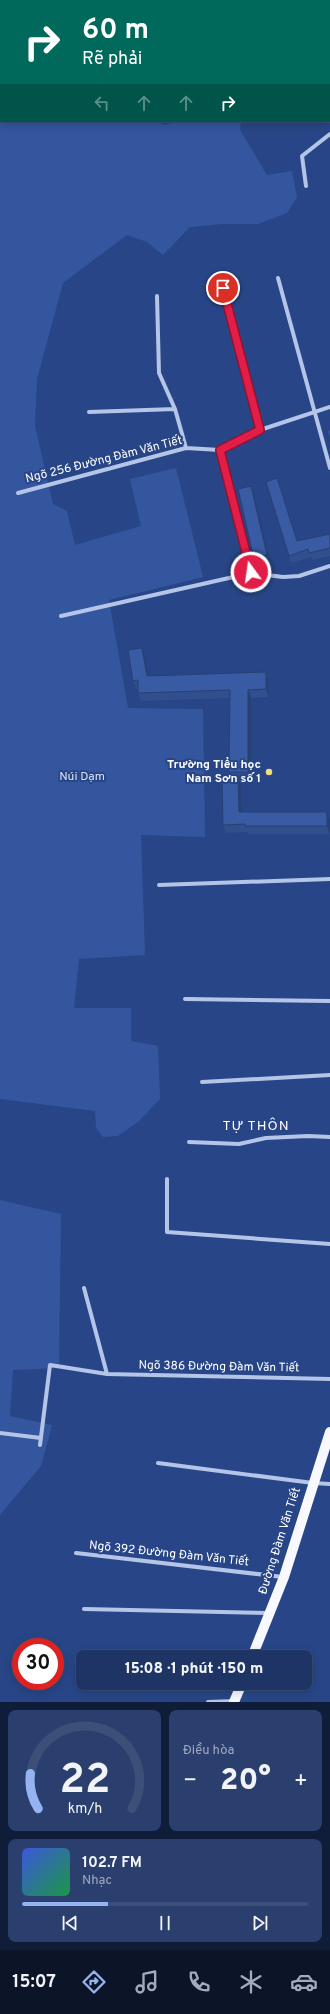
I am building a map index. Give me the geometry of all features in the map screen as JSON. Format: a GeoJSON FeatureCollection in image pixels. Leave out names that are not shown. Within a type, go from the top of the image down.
{"type":"FeatureCollection","features":[{"type":"Feature","properties":{"kind":"main road","name":"Đường Đàm Văn Tiết"},"geometry":{"type":"LineString","coordinates":[[255,1650],[284,1577],[330,1432]]}},
{"type":"Feature","properties":{"kind":"main road"},"geometry":{"type":"LineString","coordinates":[[235,1701],[239,1690]]}},
{"type":"Feature","properties":{"kind":"street"},"geometry":{"type":"LineString","coordinates":[[306,186],[302,156],[330,134]]}},
{"type":"Feature","properties":{"kind":"street"},"geometry":{"type":"LineString","coordinates":[[278,278],[330,468]]}},
{"type":"Feature","properties":{"kind":"street"},"geometry":{"type":"LineString","coordinates":[[223,288],[260,430]]}},
{"type":"Feature","properties":{"kind":"street"},"geometry":{"type":"LineString","coordinates":[[157,296],[159,373],[174,409],[186,448]]}},
{"type":"Feature","properties":{"kind":"street","name":"Ngõ 256 Đường Đàm Văn Tiết"},"geometry":{"type":"LineString","coordinates":[[18,493],[186,448],[220,450],[260,430],[330,407]]}},
{"type":"Feature","properties":{"kind":"street"},"geometry":{"type":"LineString","coordinates":[[89,412],[174,409]]}},
{"type":"Feature","properties":{"kind":"street"},"geometry":{"type":"LineString","coordinates":[[220,450],[251,572]]}},
{"type":"Feature","properties":{"kind":"street"},"geometry":{"type":"LineString","coordinates":[[61,616],[251,572],[283,577],[299,576],[330,566]]}},
{"type":"Feature","properties":{"kind":"street"},"geometry":{"type":"LineString","coordinates":[[159,885],[330,879]]}},
{"type":"Feature","properties":{"kind":"street"},"geometry":{"type":"LineString","coordinates":[[185,999],[330,1001]]}},
{"type":"Feature","properties":{"kind":"street"},"geometry":{"type":"LineString","coordinates":[[202,1082],[330,1075]]}},
{"type":"Feature","properties":{"kind":"street"},"geometry":{"type":"LineString","coordinates":[[189,1142],[239,1144],[266,1138],[308,1136],[330,1137]]}},
{"type":"Feature","properties":{"kind":"street"},"geometry":{"type":"LineString","coordinates":[[167,1179],[167,1232],[330,1244]]}},
{"type":"Feature","properties":{"kind":"street"},"geometry":{"type":"LineString","coordinates":[[84,1288],[107,1374]]}},
{"type":"Feature","properties":{"kind":"street","name":"Ngõ 386 Đường Đàm Văn Tiết"},"geometry":{"type":"LineString","coordinates":[[40,1445],[50,1364],[107,1374],[330,1379]]}},
{"type":"Feature","properties":{"kind":"street"},"geometry":{"type":"LineString","coordinates":[[0,1433],[41,1438]]}},
{"type":"Feature","properties":{"kind":"street"},"geometry":{"type":"LineString","coordinates":[[158,1463],[330,1484]]}},
{"type":"Feature","properties":{"kind":"street","name":"Ngõ 392 Đường Đàm Văn Tiết"},"geometry":{"type":"LineString","coordinates":[[76,1553],[284,1577]]}},
{"type":"Feature","properties":{"kind":"street"},"geometry":{"type":"LineString","coordinates":[[84,1610],[270,1613]]}},
{"type":"Feature","properties":{"kind":"street"},"geometry":{"type":"LineString","coordinates":[[208,1702],[235,1701]]}},
{"type":"Feature","properties":{"kind":"green space","name":"Núi Dạm"},"geometry":{"type":"Polygon","coordinates":[[[0,122],[162,122],[163,125],[176,122],[241,122],[240,130],[267,175],[292,171],[297,197],[287,213],[258,224],[222,224],[190,227],[163,255],[147,242],[127,235],[63,283],[37,379],[35,426],[53,504],[67,511],[75,545],[141,526],[130,479],[176,468],[203,577],[109,600],[128,708],[203,709],[205,837],[141,835],[145,955],[79,959],[74,1008],[131,1008],[131,1041],[158,1046],[160,1099],[139,1121],[118,1136],[103,1137],[96,1128],[95,1111],[0,1099],[0,122]]]}},
{"type":"Feature","properties":{"kind":"green space"},"geometry":{"type":"Polygon","coordinates":[[[0,1200],[61,1214],[59,1368],[13,1370],[10,1416],[52,1425],[41,1466],[0,1515],[0,1200]]]}},
{"type":"Feature","properties":{"kind":"building"},"geometry":{"type":"Polygon","coordinates":[[[327,430],[330,430],[330,441],[327,430]]]}},
{"type":"Feature","properties":{"kind":"building"},"geometry":{"type":"Polygon","coordinates":[[[277,478],[297,541],[330,534],[330,548],[309,553],[308,549],[289,556],[266,482],[277,478]]]}},
{"type":"Feature","properties":{"kind":"building"},"geometry":{"type":"Polygon","coordinates":[[[251,486],[267,555],[254,559],[238,489],[251,486]]]}},
{"type":"Feature","properties":{"kind":"building"},"geometry":{"type":"Polygon","coordinates":[[[142,648],[147,676],[266,672],[266,689],[248,690],[248,772],[229,772],[230,690],[138,693],[138,680],[133,681],[128,650],[142,648]]]}},
{"type":"Feature","properties":{"kind":"building"},"geometry":{"type":"Polygon","coordinates":[[[222,778],[238,778],[239,812],[327,812],[327,826],[245,826],[245,824],[223,825],[222,778]]]}},
{"type":"Feature","properties":{"kind":"place","name":"Trường Tiểu học Nam Sơn số 1"},"geometry":{"type":"Point","coordinates":[269,772]}},
{"type":"Feature","properties":{"kind":"district","name":"TỰ THÔN"},"geometry":{"type":"Point","coordinates":[256,1126]}},
{"type":"Feature","properties":{"kind":"route"},"geometry":{"type":"LineString","coordinates":[[223,288],[260,430],[220,450],[251,572]]}}]}
